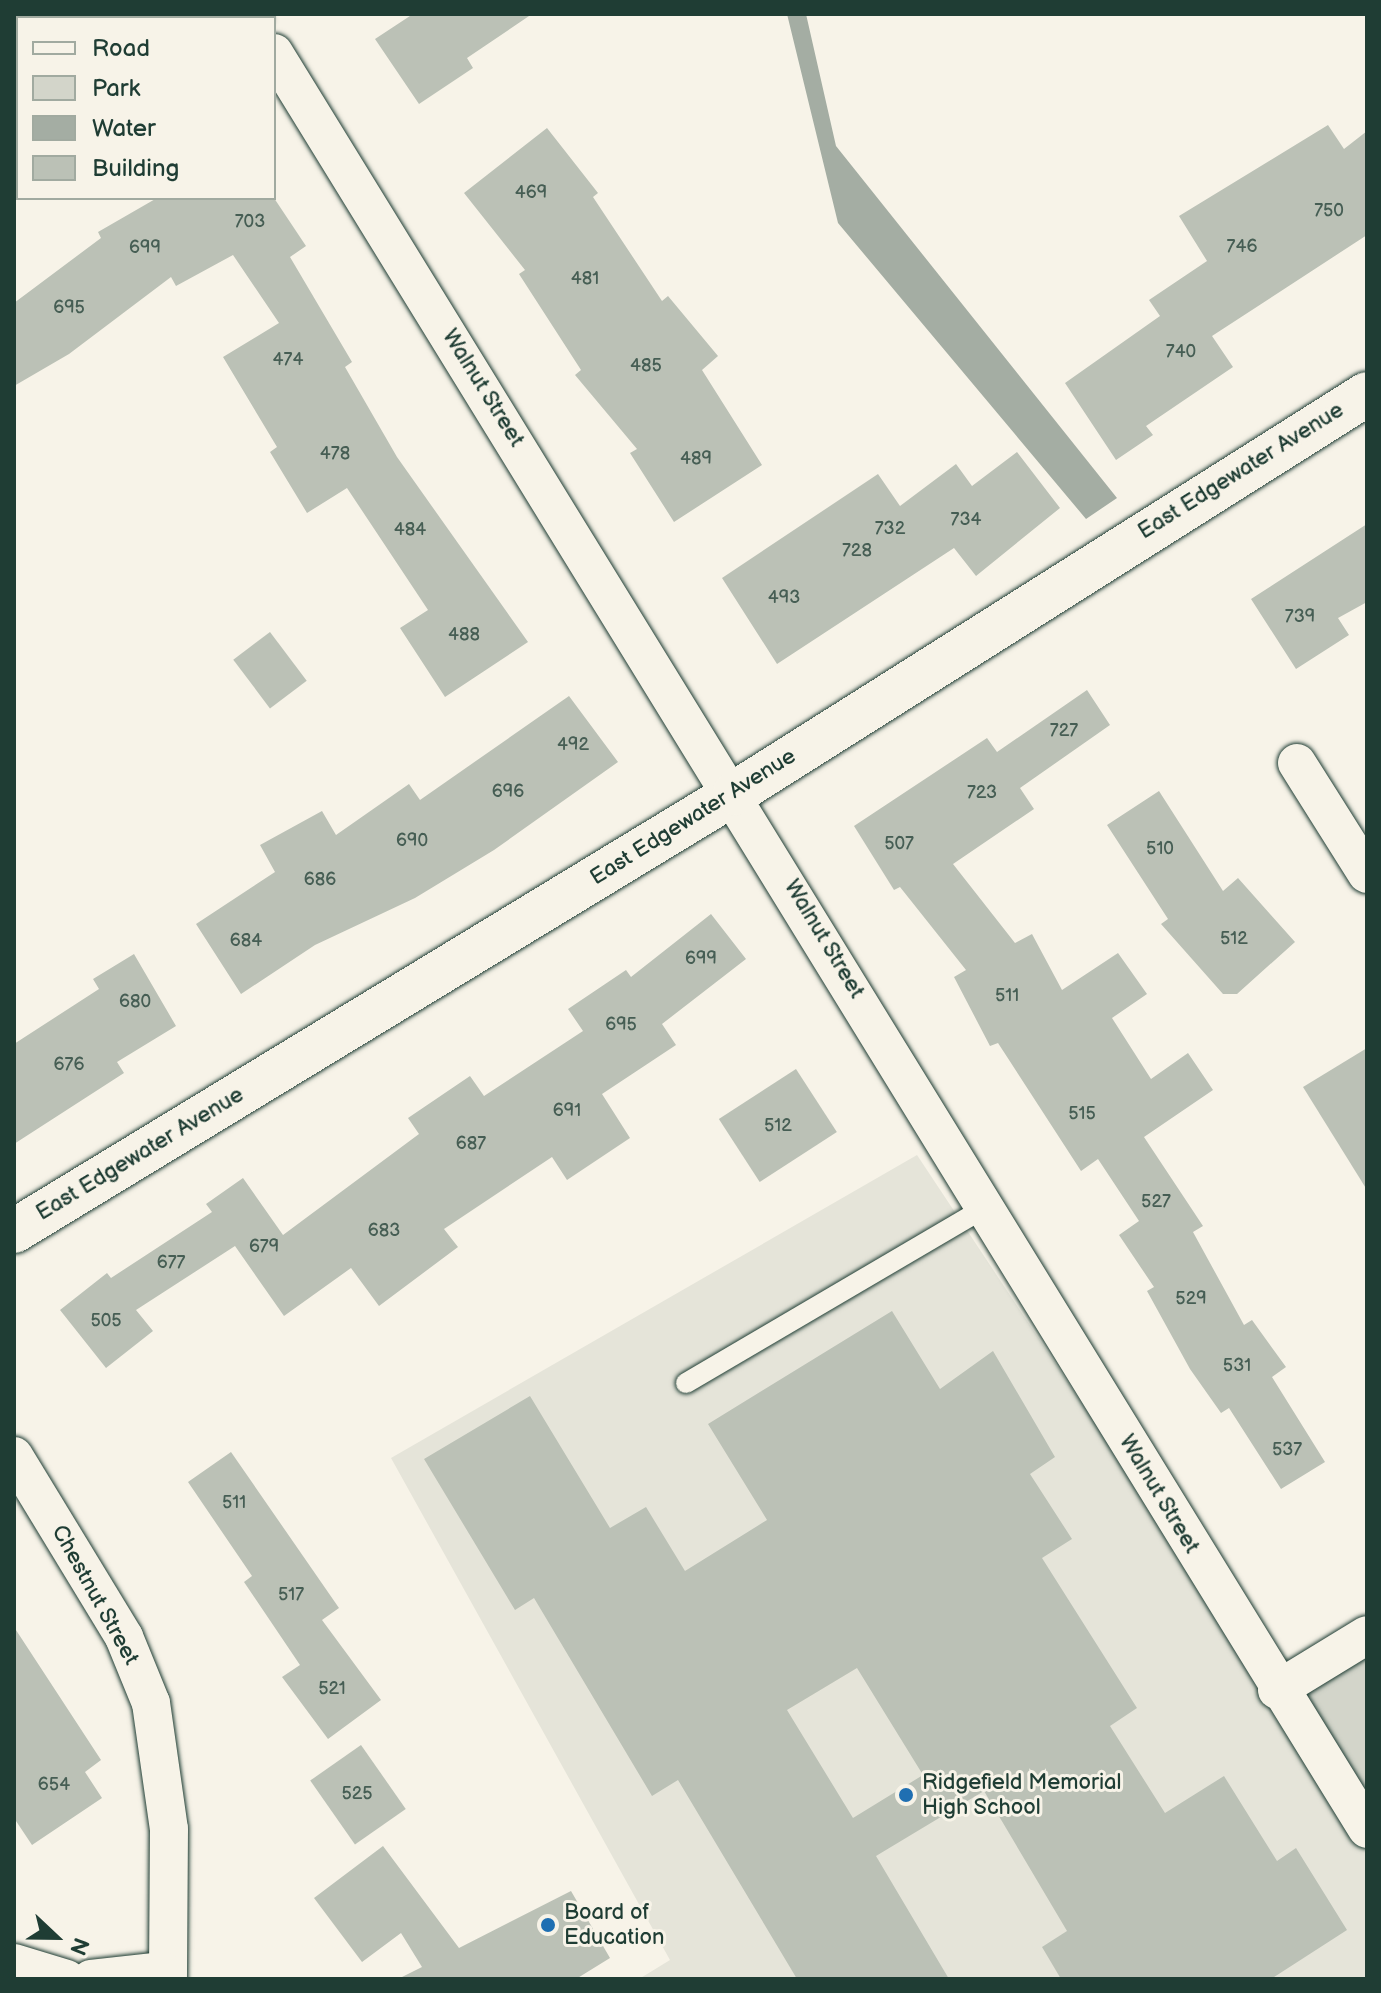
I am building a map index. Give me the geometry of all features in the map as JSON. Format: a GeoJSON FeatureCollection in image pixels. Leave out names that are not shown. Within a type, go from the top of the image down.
{"type":"FeatureCollection","features":[{"type":"Feature","properties":{"kind":"street","name":"Walnut Street"},"geometry":{"type":"LineString","coordinates":[[276,56],[735,793],[1277,1690],[1367,1829]]}},
{"type":"Feature","properties":{"kind":"street","name":"East Edgewater Avenue"},"geometry":{"type":"LineString","coordinates":[[14,1231],[735,793],[1367,394]]}},
{"type":"Feature","properties":{"kind":"street"},"geometry":{"type":"LineString","coordinates":[[1297,763],[1367,874]]}},
{"type":"Feature","properties":{"kind":"street","name":"Chestnut Street"},"geometry":{"type":"LineString","coordinates":[[14,1456],[124,1637],[151,1703],[169,1829],[166,1975]]}},
{"type":"Feature","properties":{"kind":"street"},"geometry":{"type":"LineString","coordinates":[[1277,1690],[1367,1635]]}},
{"type":"Feature","properties":{"kind":"street"},"geometry":{"type":"LineString","coordinates":[[14,1963],[67,1979]]}},
{"type":"Feature","properties":{"kind":"street"},"geometry":{"type":"LineString","coordinates":[[91,1979],[166,1975]]}},
{"type":"Feature","properties":{"kind":"lane"},"geometry":{"type":"LineString","coordinates":[[686,1383],[986,1207]]}},
{"type":"Feature","properties":{"kind":"shaded area"},"geometry":{"type":"Polygon","coordinates":[[[917,1155],[1367,1833],[1367,1979],[639,1979],[670,1960],[391,1458],[917,1155]]]}},
{"type":"Feature","properties":{"kind":"green space"},"geometry":{"type":"Polygon","coordinates":[[[1367,1634],[1367,1833],[1277,1690],[1367,1634]]]}},
{"type":"Feature","properties":{"kind":"water"},"geometry":{"type":"Polygon","coordinates":[[[787,14],[806,14],[836,146],[1117,498],[1086,519],[838,223],[787,14]]]}},
{"type":"Feature","properties":{"kind":"building"},"geometry":{"type":"Polygon","coordinates":[[[413,14],[532,14],[467,58],[473,68],[419,104],[375,39],[413,14]]]}},
{"type":"Feature","properties":{"kind":"building"},"geometry":{"type":"Polygon","coordinates":[[[1328,125],[1344,149],[1367,131],[1367,235],[1212,336],[1233,367],[1146,426],[1153,435],[1116,460],[1065,383],[1160,316],[1149,300],[1207,261],[1179,216],[1328,125]]]}},
{"type":"Feature","properties":{"kind":"building"},"geometry":{"type":"Polygon","coordinates":[[[547,128],[598,193],[593,197],[662,301],[668,296],[718,356],[702,370],[762,465],[674,522],[630,453],[637,449],[575,375],[581,370],[519,274],[525,270],[464,193],[547,128]]]}},
{"type":"Feature","properties":{"kind":"building"},"geometry":{"type":"Polygon","coordinates":[[[154,200],[275,200],[306,246],[290,257],[352,362],[345,367],[397,457],[528,642],[445,697],[400,628],[428,610],[347,488],[307,513],[270,452],[277,447],[223,357],[279,323],[233,255],[176,286],[171,277],[69,354],[14,386],[14,303],[101,238],[98,232],[154,200]]]}},
{"type":"Feature","properties":{"kind":"building"},"geometry":{"type":"Polygon","coordinates":[[[1017,452],[1060,508],[976,576],[954,548],[777,664],[722,578],[878,474],[900,506],[956,464],[972,486],[1017,452]]]}},
{"type":"Feature","properties":{"kind":"building"},"geometry":{"type":"Polygon","coordinates":[[[1367,524],[1367,602],[1338,618],[1349,635],[1296,669],[1251,599],[1367,524]]]}},
{"type":"Feature","properties":{"kind":"building"},"geometry":{"type":"Polygon","coordinates":[[[270,632],[307,681],[270,708],[233,660],[270,632]]]}},
{"type":"Feature","properties":{"kind":"building"},"geometry":{"type":"Polygon","coordinates":[[[1087,690],[1110,725],[1020,788],[1034,809],[953,864],[1015,943],[1032,934],[1062,990],[1118,953],[1147,994],[1112,1018],[1151,1079],[1188,1053],[1213,1090],[1144,1137],[1203,1226],[1193,1232],[1244,1325],[1252,1320],[1286,1367],[1272,1377],[1325,1462],[1281,1489],[1229,1408],[1221,1413],[1190,1369],[1147,1291],[1154,1287],[1119,1235],[1139,1221],[1098,1159],[1081,1171],[998,1043],[990,1046],[954,977],[966,970],[900,887],[894,890],[854,826],[987,738],[997,752],[1087,690]]]}},
{"type":"Feature","properties":{"kind":"building"},"geometry":{"type":"Polygon","coordinates":[[[569,696],[618,762],[494,850],[415,898],[315,945],[241,994],[196,924],[275,872],[260,845],[322,811],[336,835],[409,784],[420,800],[569,696]]]}},
{"type":"Feature","properties":{"kind":"building"},"geometry":{"type":"Polygon","coordinates":[[[1159,791],[1223,891],[1238,878],[1295,942],[1237,994],[1223,994],[1161,924],[1168,919],[1107,825],[1159,791]]]}},
{"type":"Feature","properties":{"kind":"building"},"geometry":{"type":"Polygon","coordinates":[[[711,914],[746,959],[662,1024],[676,1045],[602,1094],[630,1138],[567,1180],[552,1157],[444,1229],[458,1247],[379,1306],[351,1268],[284,1316],[235,1246],[136,1310],[153,1331],[106,1368],[60,1310],[107,1273],[111,1278],[212,1212],[206,1204],[243,1178],[283,1235],[419,1134],[408,1118],[470,1076],[484,1096],[583,1031],[568,1009],[626,970],[631,977],[711,914]]]}},
{"type":"Feature","properties":{"kind":"building"},"geometry":{"type":"Polygon","coordinates":[[[134,954],[176,1026],[117,1062],[124,1073],[14,1144],[14,1044],[99,989],[93,979],[134,954]]]}},
{"type":"Feature","properties":{"kind":"building"},"geometry":{"type":"Polygon","coordinates":[[[1367,1048],[1367,1190],[1303,1087],[1367,1048]]]}},
{"type":"Feature","properties":{"kind":"building"},"geometry":{"type":"Polygon","coordinates":[[[796,1069],[837,1132],[760,1182],[719,1119],[796,1069]]]}},
{"type":"Feature","properties":{"kind":"building"},"geometry":{"type":"Polygon","coordinates":[[[892,1311],[940,1389],[993,1351],[1055,1457],[1030,1474],[1072,1539],[1042,1558],[1137,1708],[1110,1726],[1165,1813],[1224,1776],[1277,1861],[1296,1848],[1347,1930],[1271,1979],[1061,1979],[1042,1947],[1067,1931],[984,1791],[876,1856],[949,1979],[797,1979],[678,1780],[652,1796],[534,1598],[515,1610],[424,1459],[530,1396],[610,1528],[646,1507],[685,1571],[767,1520],[708,1424],[892,1311]],[[857,1668],[787,1710],[853,1818],[923,1775],[857,1668]]]}},
{"type":"Feature","properties":{"kind":"building"},"geometry":{"type":"Polygon","coordinates":[[[231,1452],[339,1608],[322,1620],[381,1700],[328,1739],[282,1677],[300,1665],[244,1582],[252,1576],[188,1482],[231,1452]]]}},
{"type":"Feature","properties":{"kind":"building"},"geometry":{"type":"Polygon","coordinates":[[[14,1627],[101,1760],[85,1772],[102,1798],[32,1845],[14,1818],[14,1627]]]}},
{"type":"Feature","properties":{"kind":"building"},"geometry":{"type":"Polygon","coordinates":[[[361,1745],[406,1809],[355,1844],[310,1781],[361,1745]]]}},
{"type":"Feature","properties":{"kind":"building"},"geometry":{"type":"Polygon","coordinates":[[[383,1846],[459,1948],[571,1891],[610,1958],[576,1979],[398,1979],[422,1967],[401,1933],[362,1962],[314,1898],[383,1846]]]}},
{"type":"Feature","properties":{"kind":"place","name":"Ridgefield Memorial High School"},"geometry":{"type":"Point","coordinates":[906,1795]}},
{"type":"Feature","properties":{"kind":"place","name":"Board of Education"},"geometry":{"type":"Point","coordinates":[548,1925]}}]}
